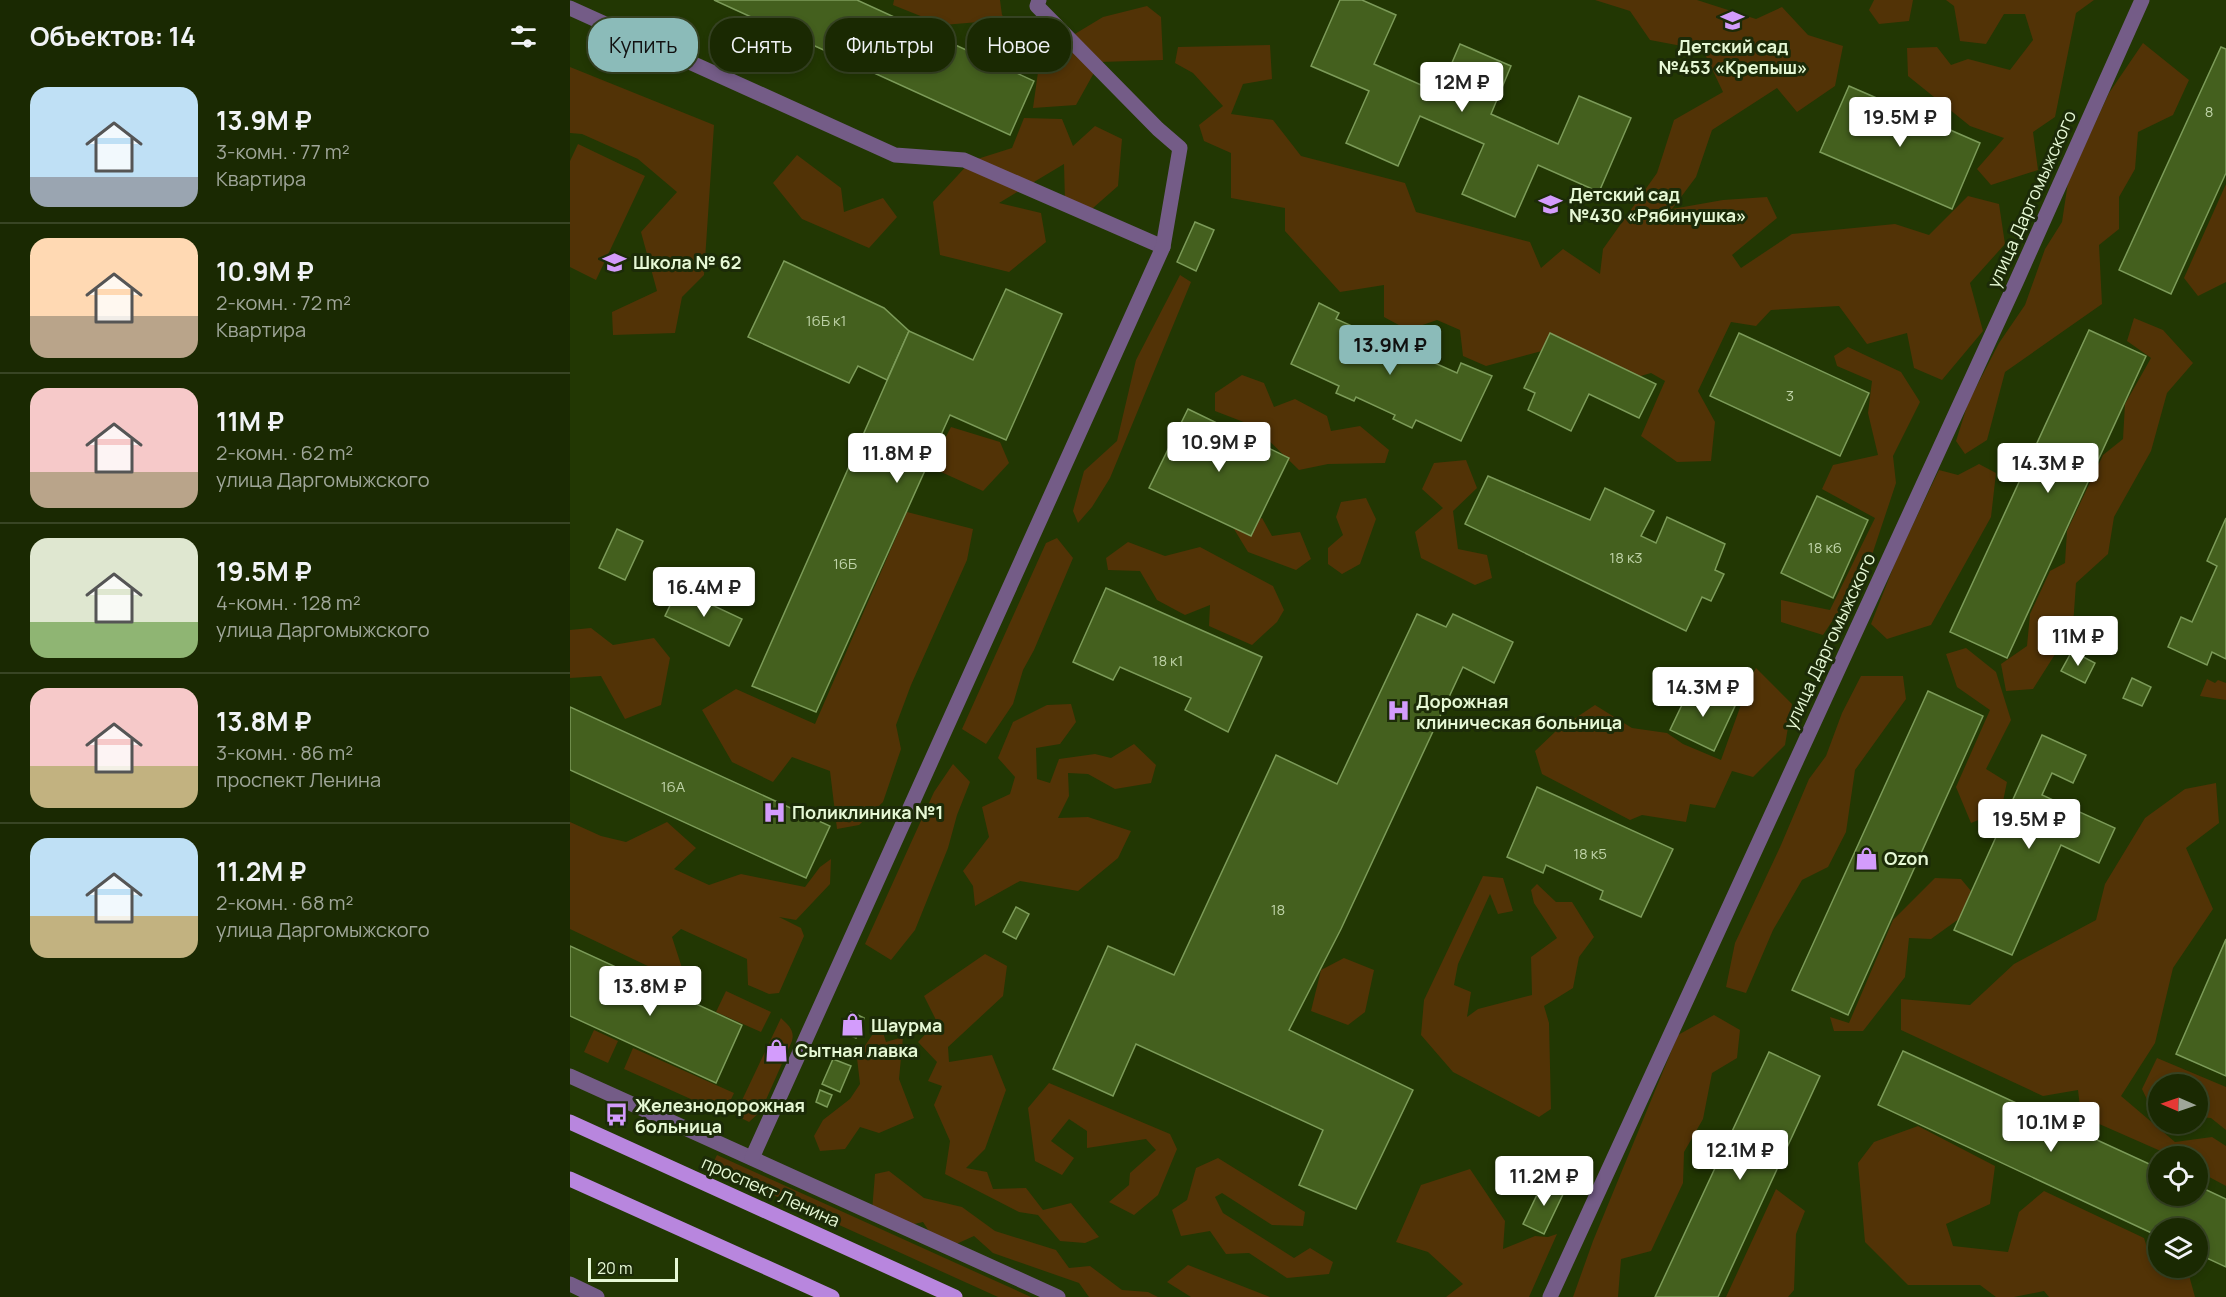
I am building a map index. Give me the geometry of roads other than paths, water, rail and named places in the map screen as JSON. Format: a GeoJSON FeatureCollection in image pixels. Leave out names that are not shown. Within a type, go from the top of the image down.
{"type":"FeatureCollection","features":[{"type":"Feature","properties":{"kind":"main road","name":"проспект Ленина"},"geometry":{"type":"LineString","coordinates":[[570,1122],[955,1297]]}},
{"type":"Feature","properties":{"kind":"main road"},"geometry":{"type":"LineString","coordinates":[[570,1179],[832,1297]]}},
{"type":"Feature","properties":{"kind":"street"},"geometry":{"type":"LineString","coordinates":[[752,1158],[1163,247],[1180,148],[1158,129],[1036,6],[1039,0]]}},
{"type":"Feature","properties":{"kind":"street","name":"улица Даргомыжского"},"geometry":{"type":"LineString","coordinates":[[1550,1297],[2012,290],[2142,0]]}},
{"type":"Feature","properties":{"kind":"street"},"geometry":{"type":"LineString","coordinates":[[570,8],[895,155],[964,160],[1163,247]]}},
{"type":"Feature","properties":{"kind":"street"},"geometry":{"type":"LineString","coordinates":[[570,1076],[1058,1297]]}},
{"type":"Feature","properties":{"kind":"street"},"geometry":{"type":"LineString","coordinates":[[570,1284],[597,1297]]}},
{"type":"Feature","properties":{"kind":"place","name":"Детский сад №453 «Крепыш»"},"geometry":{"type":"Point","coordinates":[1733,20]}},
{"type":"Feature","properties":{"kind":"place","name":"Детский сад №430 «Рябинушка»"},"geometry":{"type":"Point","coordinates":[1551,204]}},
{"type":"Feature","properties":{"kind":"place","name":"Школа № 62"},"geometry":{"type":"Point","coordinates":[615,262]}},
{"type":"Feature","properties":{"kind":"place","name":"Дорожная клиническая больница"},"geometry":{"type":"Point","coordinates":[1398,711]}},
{"type":"Feature","properties":{"kind":"place","name":"Поликлиника №1"},"geometry":{"type":"Point","coordinates":[774,812]}},
{"type":"Feature","properties":{"kind":"place","name":"Ozon"},"geometry":{"type":"Point","coordinates":[1866,858]}},
{"type":"Feature","properties":{"kind":"place","name":"Шаурма"},"geometry":{"type":"Point","coordinates":[853,1025]}},
{"type":"Feature","properties":{"kind":"place","name":"Сытная лавка"},"geometry":{"type":"Point","coordinates":[777,1050]}},
{"type":"Feature","properties":{"kind":"place","name":"Железнодорожная больница"},"geometry":{"type":"Point","coordinates":[617,1115]}}]}
